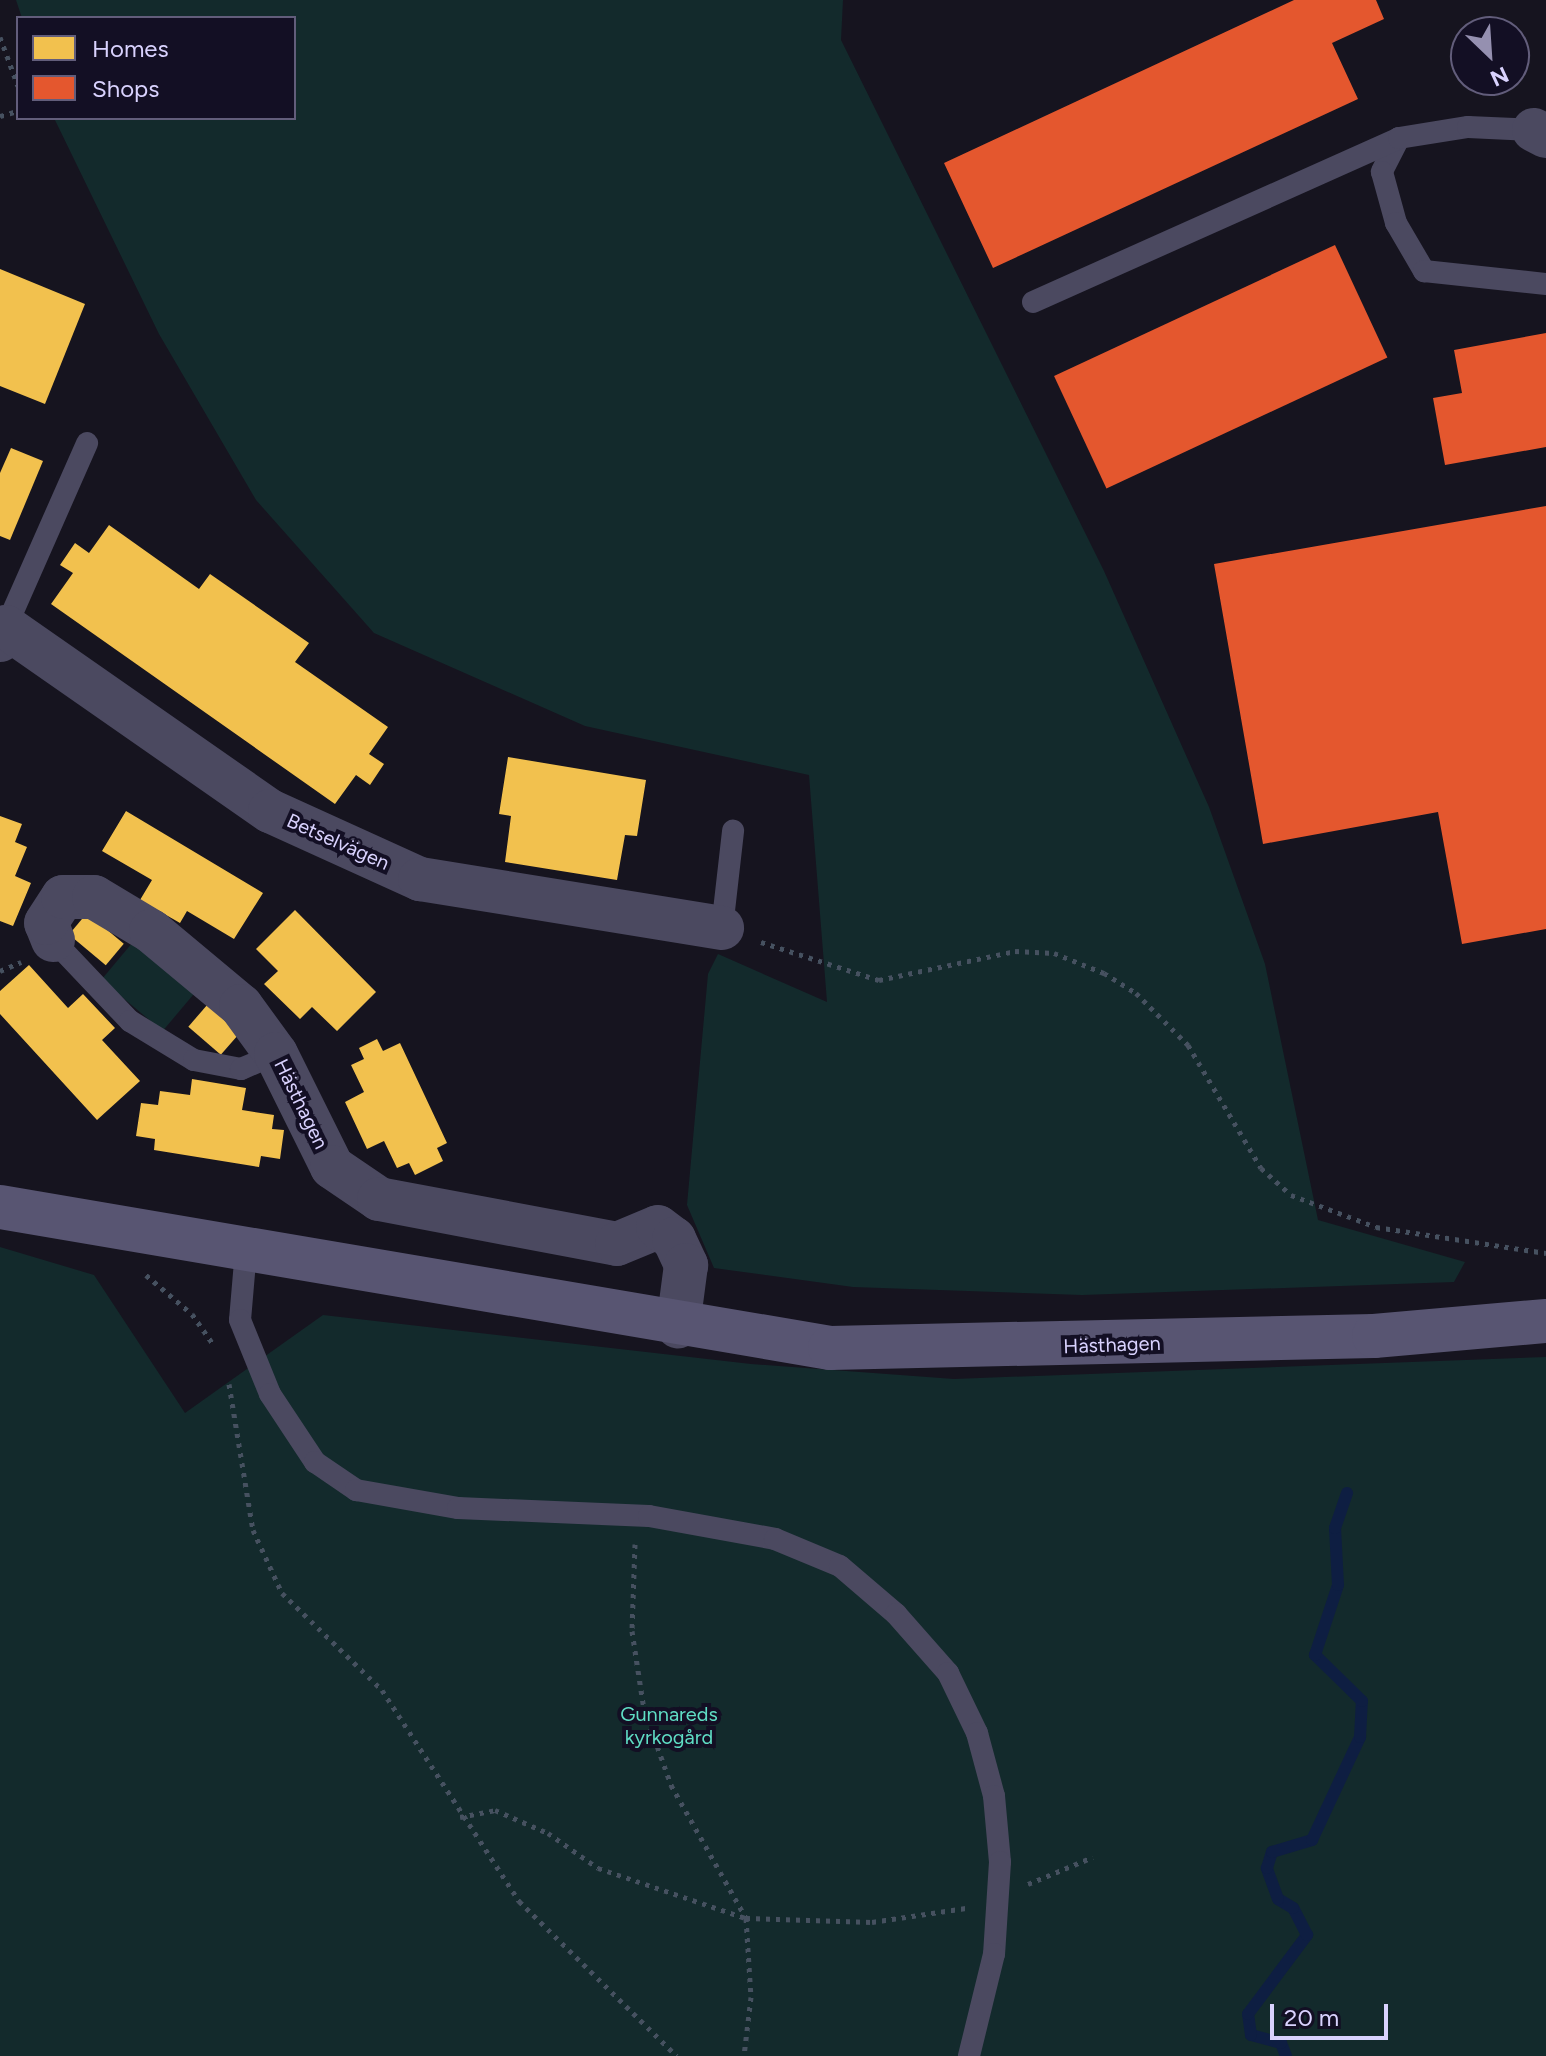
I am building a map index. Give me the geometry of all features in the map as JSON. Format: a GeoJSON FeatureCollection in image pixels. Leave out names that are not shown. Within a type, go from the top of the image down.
{"type":"FeatureCollection","features":[{"type":"Feature","properties":{"kind":"street","name":"Betselvägen"},"geometry":{"type":"LineString","coordinates":[[2,629],[217,778],[314,835],[420,879],[722,928]]}},
{"type":"Feature","properties":{"kind":"street","name":"Hästhagen"},"geometry":{"type":"LineString","coordinates":[[53,940],[46,923],[63,897],[94,897],[151,931],[241,1006],[276,1054],[332,1167],[379,1199],[617,1244],[658,1227],[674,1239],[686,1265],[678,1326]]}},
{"type":"Feature","properties":{"kind":"street","name":"Hästhagen"},"geometry":{"type":"LineString","coordinates":[[0,1207],[678,1326],[830,1348],[939,1350],[1374,1336],[1546,1321]]}},
{"type":"Feature","properties":{"kind":"lane"},"geometry":{"type":"LineString","coordinates":[[1033,302],[1399,138],[1468,127],[1540,133]]}},
{"type":"Feature","properties":{"kind":"lane"},"geometry":{"type":"LineString","coordinates":[[1399,138],[1382,172],[1396,223],[1424,271],[1546,284]]}},
{"type":"Feature","properties":{"kind":"lane"},"geometry":{"type":"LineString","coordinates":[[2,629],[87,443]]}},
{"type":"Feature","properties":{"kind":"lane"},"geometry":{"type":"LineString","coordinates":[[722,928],[733,831]]}},
{"type":"Feature","properties":{"kind":"lane"},"geometry":{"type":"LineString","coordinates":[[53,940],[130,1021],[194,1060],[241,1069],[276,1054]]}},
{"type":"Feature","properties":{"kind":"lane"},"geometry":{"type":"LineString","coordinates":[[246,1250],[240,1320],[291,1432],[325,1469],[356,1490],[387,1498],[636,1516],[775,1539],[840,1566],[896,1614],[948,1673],[977,1733],[994,1796],[998,1896],[994,1954],[969,2056]]}},
{"type":"Feature","properties":{"kind":"path"},"geometry":{"type":"LineString","coordinates":[[0,37],[16,81]]}},
{"type":"Feature","properties":{"kind":"path"},"geometry":{"type":"LineString","coordinates":[[722,928],[879,980],[1015,951],[1054,953],[1104,973],[1136,993],[1188,1045],[1261,1168],[1291,1195],[1376,1227],[1546,1253]]}},
{"type":"Feature","properties":{"kind":"path"},"geometry":{"type":"LineString","coordinates":[[140,1271],[192,1314],[217,1353]]}},
{"type":"Feature","properties":{"kind":"path"},"geometry":{"type":"LineString","coordinates":[[227,1377],[263,1565],[282,1593],[382,1690],[460,1817],[519,1901],[677,2056]]}},
{"type":"Feature","properties":{"kind":"path"},"geometry":{"type":"LineString","coordinates":[[636,1516],[632,1631],[644,1709],[671,1785],[746,1918],[751,1997],[744,2056]]}},
{"type":"Feature","properties":{"kind":"path"},"geometry":{"type":"LineString","coordinates":[[460,1817],[495,1810],[548,1833],[598,1868],[746,1918],[872,1922],[955,1912],[1093,1857]]}},
{"type":"Feature","properties":{"kind":"green space"},"geometry":{"type":"Polygon","coordinates":[[[16,0],[843,0],[841,40],[1104,571],[1209,807],[1265,964],[1318,1220],[1465,1262],[1454,1282],[1082,1295],[853,1287],[714,1268],[687,1205],[708,974],[718,954],[827,1002],[809,775],[585,726],[374,633],[256,500],[159,334],[55,120],[296,120],[296,16],[21,16],[16,0]]]}},
{"type":"Feature","properties":{"kind":"green space"},"geometry":{"type":"Polygon","coordinates":[[[138,936],[199,987],[163,1031],[101,980],[138,936]]]}},
{"type":"Feature","properties":{"kind":"green space","name":"Gunnareds kyrkogård"},"geometry":{"type":"Polygon","coordinates":[[[0,1247],[94,1275],[185,1413],[323,1315],[751,1364],[954,1379],[1546,1357],[1546,2056],[0,2056],[0,1247]]]}},
{"type":"Feature","properties":{"kind":"building: Homes"},"geometry":{"type":"Polygon","coordinates":[[[0,269],[85,304],[45,404],[0,386],[0,269]]]}},
{"type":"Feature","properties":{"kind":"building: Homes"},"geometry":{"type":"Polygon","coordinates":[[[11,448],[43,461],[10,540],[0,536],[0,473],[11,448]]]}},
{"type":"Feature","properties":{"kind":"building: Homes"},"geometry":{"type":"Polygon","coordinates":[[[109,525],[199,589],[210,574],[309,643],[295,662],[388,727],[369,754],[384,764],[370,785],[356,775],[335,804],[51,604],[73,573],[60,565],[75,543],[89,553],[109,525]]]}},
{"type":"Feature","properties":{"kind":"building: Homes"},"geometry":{"type":"Polygon","coordinates":[[[508,757],[646,780],[637,836],[625,835],[617,880],[505,862],[511,816],[499,814],[508,757]]]}},
{"type":"Feature","properties":{"kind":"building: Homes"},"geometry":{"type":"Polygon","coordinates":[[[126,811],[263,893],[234,939],[187,911],[180,923],[140,900],[152,880],[102,851],[126,811]]]}},
{"type":"Feature","properties":{"kind":"building: Homes"},"geometry":{"type":"Polygon","coordinates":[[[0,816],[22,824],[15,842],[27,847],[15,876],[31,883],[13,926],[0,921],[0,816]]]}},
{"type":"Feature","properties":{"kind":"building: Homes"},"geometry":{"type":"Polygon","coordinates":[[[295,910],[376,992],[337,1031],[312,1007],[300,1019],[264,984],[278,971],[256,949],[295,910]]]}},
{"type":"Feature","properties":{"kind":"building: Homes"},"geometry":{"type":"Polygon","coordinates":[[[87,913],[124,944],[106,965],[69,934],[87,913]]]}},
{"type":"Feature","properties":{"kind":"building: Homes"},"geometry":{"type":"Polygon","coordinates":[[[29,965],[68,1008],[83,994],[115,1028],[102,1040],[140,1081],[97,1120],[0,1014],[0,991],[29,965]]]}},
{"type":"Feature","properties":{"kind":"building: Homes"},"geometry":{"type":"Polygon","coordinates":[[[208,1004],[240,1032],[221,1055],[188,1027],[208,1004]]]}},
{"type":"Feature","properties":{"kind":"building: Homes"},"geometry":{"type":"Polygon","coordinates":[[[377,1039],[383,1051],[400,1043],[447,1143],[437,1148],[443,1161],[415,1175],[409,1163],[397,1168],[384,1141],[367,1149],[345,1102],[364,1092],[351,1065],[364,1059],[359,1048],[377,1039]]]}},
{"type":"Feature","properties":{"kind":"building: Homes"},"geometry":{"type":"Polygon","coordinates":[[[192,1079],[246,1088],[242,1110],[274,1115],[272,1129],[284,1130],[280,1159],[261,1156],[259,1167],[154,1150],[155,1139],[136,1136],[141,1103],[158,1105],[160,1091],[190,1095],[192,1079]]]}},
{"type":"Feature","properties":{"kind":"building: Shops"},"geometry":{"type":"Polygon","coordinates":[[[1294,0],[1376,0],[1384,19],[1332,43],[1358,99],[993,268],[944,163],[1294,0]]]}},
{"type":"Feature","properties":{"kind":"building: Shops"},"geometry":{"type":"Polygon","coordinates":[[[1335,245],[1387,357],[1106,488],[1054,376],[1335,245]]]}},
{"type":"Feature","properties":{"kind":"building: Shops"},"geometry":{"type":"Polygon","coordinates":[[[1546,333],[1546,447],[1445,465],[1433,398],[1462,393],[1454,350],[1546,333]]]}},
{"type":"Feature","properties":{"kind":"building: Shops"},"geometry":{"type":"Polygon","coordinates":[[[1546,506],[1546,929],[1462,944],[1438,812],[1263,844],[1214,564],[1546,506]]]}},
{"type":"Feature","properties":{"kind":"waterway"},"geometry":{"type":"LineString","coordinates":[[1286,2056],[1281,2043],[1251,2035],[1248,2014],[1307,1935],[1293,1908],[1278,1899],[1267,1868],[1272,1852],[1312,1840],[1360,1737],[1362,1701],[1315,1655],[1338,1585],[1335,1528],[1347,1493]]}}]}
